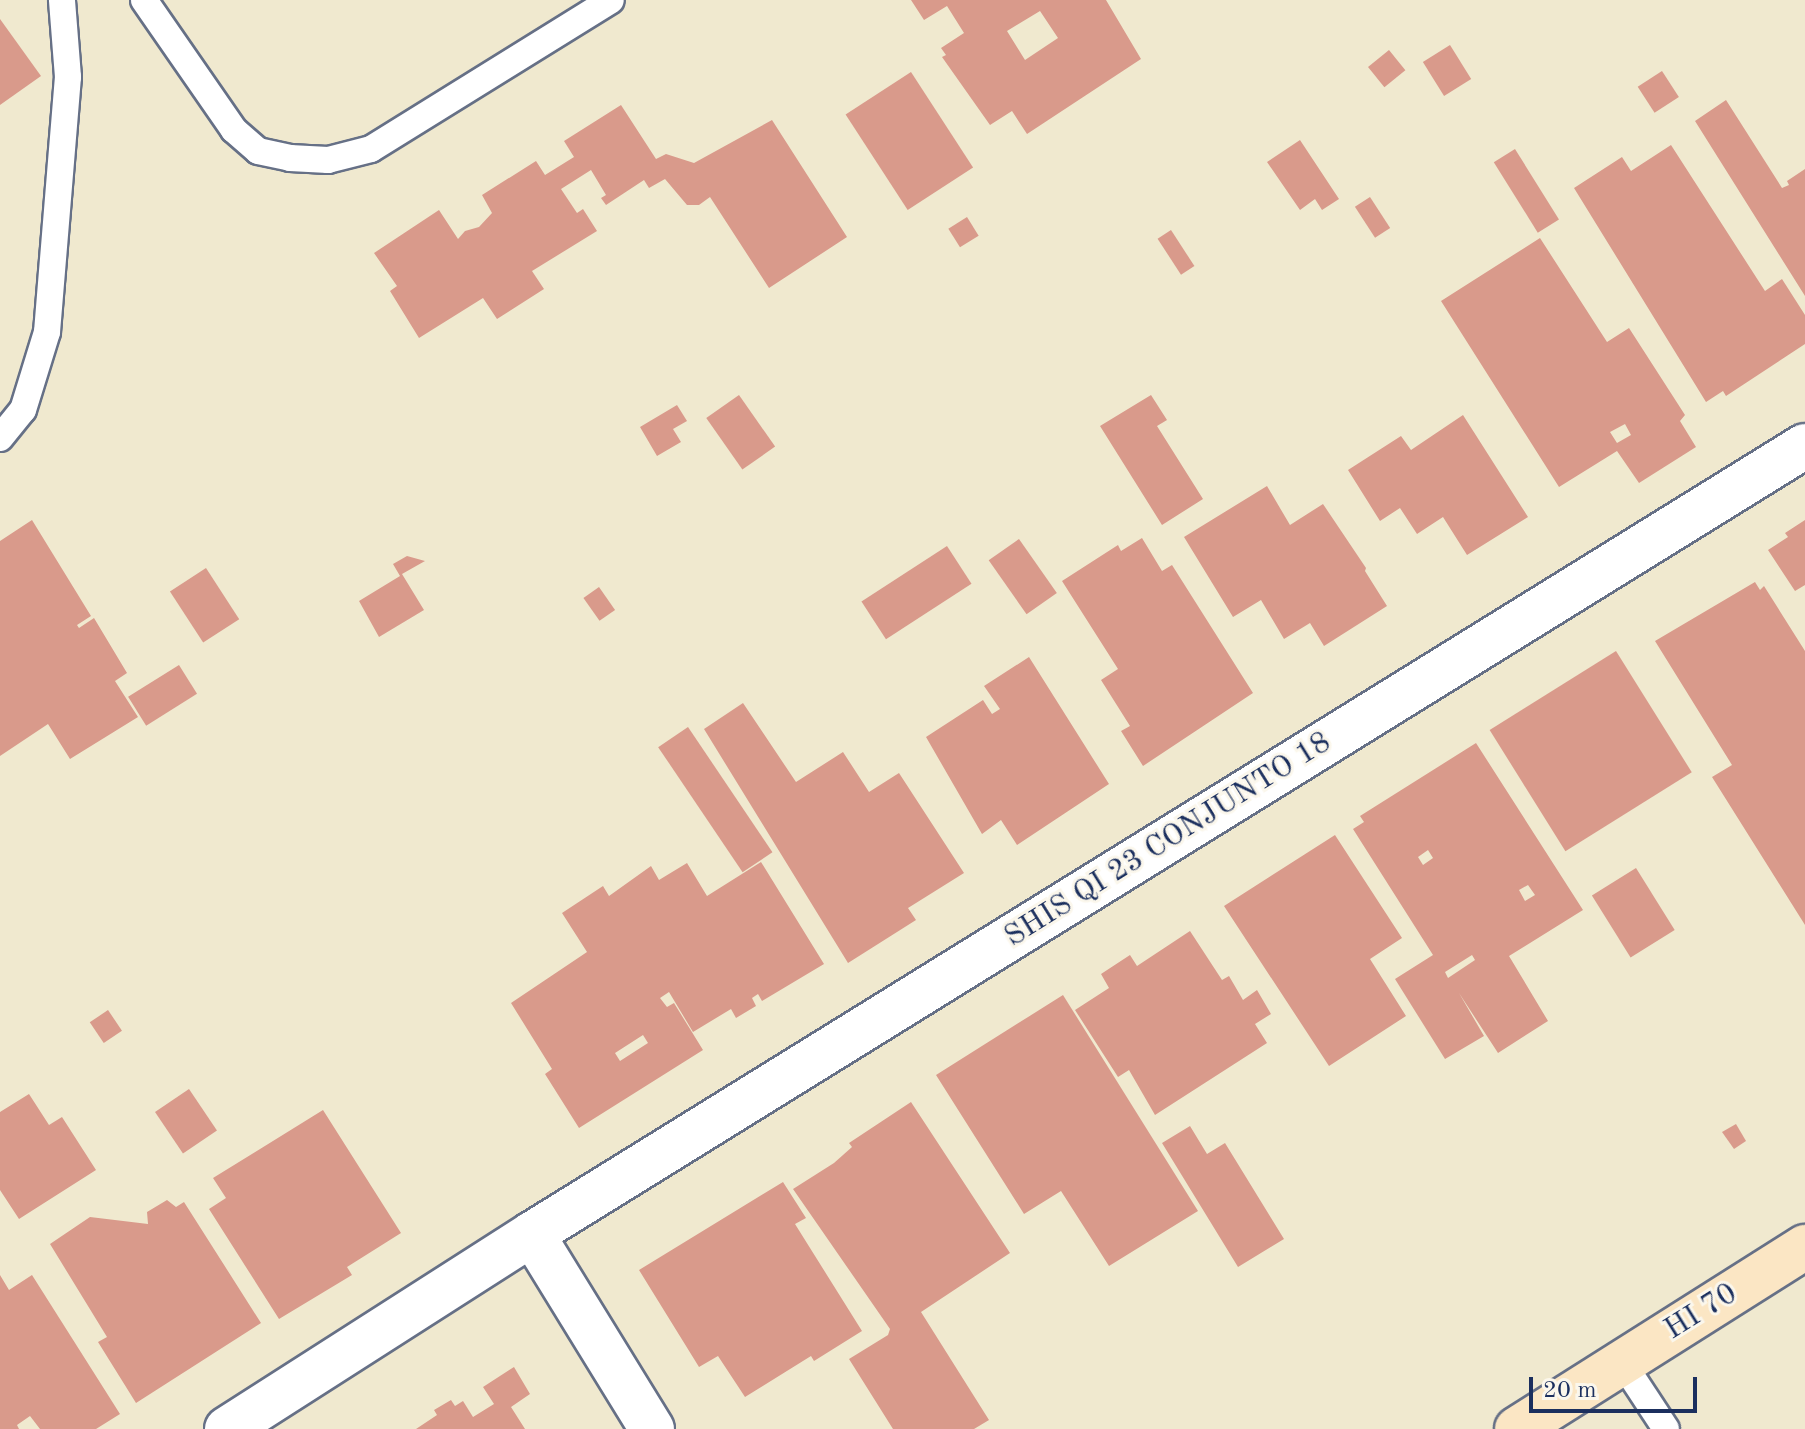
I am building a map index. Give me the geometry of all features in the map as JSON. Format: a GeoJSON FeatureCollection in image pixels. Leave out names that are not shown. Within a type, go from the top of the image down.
{"type":"FeatureCollection","features":[{"type":"Feature","properties":{"kind":"street","name":"SHIS QI 23 CONJUNTO 18"},"geometry":{"type":"LineString","coordinates":[[227,1429],[532,1234],[1805,446]]}},
{"type":"Feature","properties":{"kind":"street"},"geometry":{"type":"LineString","coordinates":[[532,1234],[652,1429]]}},
{"type":"Feature","properties":{"kind":"street","name":"HI 70"},"geometry":{"type":"LineString","coordinates":[[1517,1429],[1805,1247]]}},
{"type":"Feature","properties":{"kind":"lane"},"geometry":{"type":"LineString","coordinates":[[0,438],[23,410],[47,332],[68,77],[62,0]]}},
{"type":"Feature","properties":{"kind":"lane"},"geometry":{"type":"LineString","coordinates":[[144,0],[234,130],[258,151],[290,158],[328,160],[371,149],[611,0]]}},
{"type":"Feature","properties":{"kind":"lane"},"geometry":{"type":"LineString","coordinates":[[1622,1362],[1666,1429]]}},
{"type":"Feature","properties":{"kind":"building"},"geometry":{"type":"Polygon","coordinates":[[[911,0],[1106,0],[1141,59],[1027,134],[1012,111],[990,125],[942,57],[946,55],[941,48],[964,33],[947,6],[924,20],[911,0]],[[1040,11],[1007,31],[1025,60],[1058,38],[1040,11]]]}},
{"type":"Feature","properties":{"kind":"building"},"geometry":{"type":"Polygon","coordinates":[[[0,19],[41,76],[0,105],[0,19]]]}},
{"type":"Feature","properties":{"kind":"building"},"geometry":{"type":"Polygon","coordinates":[[[1450,45],[1471,79],[1444,96],[1423,62],[1450,45]]]}},
{"type":"Feature","properties":{"kind":"building"},"geometry":{"type":"Polygon","coordinates":[[[1389,50],[1405,70],[1384,87],[1368,67],[1389,50]]]}},
{"type":"Feature","properties":{"kind":"building"},"geometry":{"type":"Polygon","coordinates":[[[1662,71],[1679,97],[1655,113],[1638,87],[1662,71]]]}},
{"type":"Feature","properties":{"kind":"building"},"geometry":{"type":"Polygon","coordinates":[[[911,72],[973,168],[908,210],[846,114],[911,72]]]}},
{"type":"Feature","properties":{"kind":"building"},"geometry":{"type":"Polygon","coordinates":[[[1726,100],[1782,188],[1805,169],[1805,296],[1695,121],[1726,100]]]}},
{"type":"Feature","properties":{"kind":"building"},"geometry":{"type":"Polygon","coordinates":[[[621,105],[656,159],[666,154],[694,163],[772,120],[847,237],[769,288],[710,197],[699,205],[687,205],[665,179],[649,188],[644,180],[606,205],[601,198],[606,195],[591,170],[561,189],[577,213],[583,209],[597,231],[532,271],[544,289],[497,319],[483,298],[419,338],[390,291],[397,286],[374,253],[439,210],[458,239],[465,231],[479,227],[492,213],[482,195],[536,161],[545,175],[574,157],[564,141],[621,105]]]}},
{"type":"Feature","properties":{"kind":"building"},"geometry":{"type":"Polygon","coordinates":[[[1300,140],[1339,199],[1322,210],[1315,199],[1300,210],[1267,162],[1300,140]]]}},
{"type":"Feature","properties":{"kind":"building"},"geometry":{"type":"Polygon","coordinates":[[[1671,145],[1765,291],[1782,279],[1805,315],[1805,344],[1726,396],[1723,391],[1706,402],[1574,188],[1622,157],[1631,171],[1671,145]]]}},
{"type":"Feature","properties":{"kind":"building"},"geometry":{"type":"Polygon","coordinates":[[[1515,149],[1559,219],[1538,233],[1494,162],[1515,149]]]}},
{"type":"Feature","properties":{"kind":"building"},"geometry":{"type":"Polygon","coordinates":[[[1370,197],[1390,228],[1375,238],[1355,207],[1370,197]]]}},
{"type":"Feature","properties":{"kind":"building"},"geometry":{"type":"Polygon","coordinates":[[[967,217],[979,236],[960,247],[948,229],[967,217]]]}},
{"type":"Feature","properties":{"kind":"building"},"geometry":{"type":"Polygon","coordinates":[[[1171,230],[1194,266],[1181,275],[1158,239],[1171,230]]]}},
{"type":"Feature","properties":{"kind":"building"},"geometry":{"type":"Polygon","coordinates":[[[1540,238],[1607,342],[1629,328],[1685,415],[1680,421],[1696,447],[1639,483],[1617,451],[1559,487],[1441,301],[1540,238]],[[1625,424],[1610,432],[1617,443],[1631,435],[1625,424]]]}},
{"type":"Feature","properties":{"kind":"building"},"geometry":{"type":"Polygon","coordinates":[[[739,395],[775,447],[742,470],[706,418],[739,395]]]}},
{"type":"Feature","properties":{"kind":"building"},"geometry":{"type":"Polygon","coordinates":[[[1151,395],[1167,420],[1157,426],[1203,499],[1162,525],[1100,426],[1151,395]]]}},
{"type":"Feature","properties":{"kind":"building"},"geometry":{"type":"Polygon","coordinates":[[[677,405],[687,421],[673,429],[681,442],[657,456],[640,427],[677,405]]]}},
{"type":"Feature","properties":{"kind":"building"},"geometry":{"type":"Polygon","coordinates":[[[1463,415],[1528,517],[1467,555],[1443,517],[1417,534],[1400,508],[1380,521],[1348,470],[1401,436],[1411,450],[1463,415]]]}},
{"type":"Feature","properties":{"kind":"building"},"geometry":{"type":"Polygon","coordinates":[[[1267,486],[1290,525],[1323,504],[1366,568],[1387,606],[1324,646],[1310,623],[1284,639],[1261,600],[1233,617],[1184,537],[1267,486]]]}},
{"type":"Feature","properties":{"kind":"building"},"geometry":{"type":"Polygon","coordinates":[[[32,520],[91,616],[77,625],[79,628],[94,618],[127,673],[115,681],[138,717],[70,759],[48,724],[0,756],[0,541],[32,520]]]}},
{"type":"Feature","properties":{"kind":"building"},"geometry":{"type":"Polygon","coordinates":[[[1805,520],[1805,585],[1795,591],[1768,550],[1788,537],[1785,533],[1805,520]]]}},
{"type":"Feature","properties":{"kind":"building"},"geometry":{"type":"Polygon","coordinates":[[[1142,538],[1162,571],[1172,565],[1253,693],[1143,766],[1121,731],[1130,726],[1101,680],[1118,669],[1062,581],[1118,545],[1121,551],[1142,538]]]}},
{"type":"Feature","properties":{"kind":"building"},"geometry":{"type":"Polygon","coordinates":[[[1019,539],[1057,593],[1027,614],[989,560],[1019,539]]]}},
{"type":"Feature","properties":{"kind":"building"},"geometry":{"type":"Polygon","coordinates":[[[947,546],[972,584],[886,639],[861,602],[947,546]]]}},
{"type":"Feature","properties":{"kind":"building"},"geometry":{"type":"Polygon","coordinates":[[[407,556],[425,561],[402,574],[424,610],[379,637],[359,601],[400,576],[393,564],[407,556]]]}},
{"type":"Feature","properties":{"kind":"building"},"geometry":{"type":"Polygon","coordinates":[[[206,568],[239,619],[203,643],[170,591],[206,568]]]}},
{"type":"Feature","properties":{"kind":"building"},"geometry":{"type":"Polygon","coordinates":[[[1755,582],[1760,590],[1764,586],[1805,651],[1805,925],[1712,777],[1732,765],[1655,641],[1755,582]]]}},
{"type":"Feature","properties":{"kind":"building"},"geometry":{"type":"Polygon","coordinates":[[[599,587],[615,610],[599,621],[583,598],[599,587]]]}},
{"type":"Feature","properties":{"kind":"building"},"geometry":{"type":"Polygon","coordinates":[[[1616,651],[1692,772],[1565,851],[1490,730],[1616,651]]]}},
{"type":"Feature","properties":{"kind":"building"},"geometry":{"type":"Polygon","coordinates":[[[1029,657],[1109,784],[1017,845],[1001,820],[982,834],[926,737],[983,700],[992,714],[1000,709],[984,686],[1029,657]]]}},
{"type":"Feature","properties":{"kind":"building"},"geometry":{"type":"Polygon","coordinates":[[[179,665],[197,694],[146,726],[128,697],[179,665]]]}},
{"type":"Feature","properties":{"kind":"building"},"geometry":{"type":"Polygon","coordinates":[[[743,703],[796,782],[843,752],[869,792],[899,773],[964,873],[908,908],[916,920],[848,963],[704,729],[743,703]]]}},
{"type":"Feature","properties":{"kind":"building"},"geometry":{"type":"Polygon","coordinates":[[[688,727],[772,852],[743,872],[658,747],[688,727]]]}},
{"type":"Feature","properties":{"kind":"building"},"geometry":{"type":"Polygon","coordinates":[[[1476,743],[1583,910],[1509,956],[1548,1021],[1498,1053],[1459,993],[1484,1036],[1445,1059],[1395,979],[1433,955],[1353,829],[1364,822],[1360,816],[1476,743]],[[1428,850],[1418,857],[1423,865],[1433,858],[1428,850]],[[1528,885],[1519,890],[1525,901],[1535,895],[1528,885]],[[1472,955],[1445,972],[1448,978],[1475,960],[1472,955]]]}},
{"type":"Feature","properties":{"kind":"building"},"geometry":{"type":"Polygon","coordinates":[[[1335,835],[1402,938],[1370,959],[1406,1016],[1329,1066],[1224,906],[1335,835]]]}},
{"type":"Feature","properties":{"kind":"building"},"geometry":{"type":"Polygon","coordinates":[[[761,862],[824,964],[762,1001],[758,994],[752,998],[756,1006],[736,1018],[731,1009],[693,1032],[669,992],[660,998],[667,1007],[674,1003],[703,1050],[579,1128],[545,1074],[552,1069],[511,1003],[587,952],[562,913],[603,886],[609,896],[651,866],[659,880],[687,863],[707,896],[761,862]],[[643,1035],[615,1053],[620,1061],[648,1043],[643,1035]]]}},
{"type":"Feature","properties":{"kind":"building"},"geometry":{"type":"Polygon","coordinates":[[[1636,868],[1675,930],[1631,957],[1592,896],[1636,868]]]}},
{"type":"Feature","properties":{"kind":"building"},"geometry":{"type":"Polygon","coordinates":[[[1190,931],[1222,980],[1229,976],[1243,1000],[1257,990],[1271,1014],[1255,1024],[1267,1043],[1155,1115],[1129,1070],[1118,1077],[1075,1010],[1109,988],[1101,974],[1130,955],[1137,966],[1190,931]]]}},
{"type":"Feature","properties":{"kind":"building"},"geometry":{"type":"Polygon","coordinates":[[[1063,995],[1198,1211],[1109,1266],[1061,1191],[1024,1214],[936,1075],[1063,995]]]}},
{"type":"Feature","properties":{"kind":"building"},"geometry":{"type":"Polygon","coordinates":[[[108,1010],[122,1031],[104,1043],[90,1022],[108,1010]]]}},
{"type":"Feature","properties":{"kind":"building"},"geometry":{"type":"Polygon","coordinates":[[[189,1089],[217,1130],[183,1153],[155,1112],[189,1089]]]}},
{"type":"Feature","properties":{"kind":"building"},"geometry":{"type":"Polygon","coordinates":[[[29,1094],[49,1125],[62,1117],[96,1170],[19,1219],[0,1190],[0,1112],[29,1094]]]}},
{"type":"Feature","properties":{"kind":"building"},"geometry":{"type":"Polygon","coordinates":[[[911,1102],[1010,1253],[921,1312],[989,1420],[974,1429],[893,1429],[849,1359],[888,1335],[890,1329],[793,1189],[834,1163],[852,1147],[849,1143],[911,1102]]]}},
{"type":"Feature","properties":{"kind":"building"},"geometry":{"type":"Polygon","coordinates":[[[323,1110],[401,1233],[347,1267],[352,1275],[279,1319],[209,1209],[226,1198],[213,1178],[323,1110]]]}},
{"type":"Feature","properties":{"kind":"building"},"geometry":{"type":"Polygon","coordinates":[[[1736,1124],[1746,1141],[1734,1149],[1722,1132],[1736,1124]]]}},
{"type":"Feature","properties":{"kind":"building"},"geometry":{"type":"Polygon","coordinates":[[[1190,1126],[1207,1154],[1225,1143],[1284,1239],[1238,1267],[1162,1143],[1190,1126]]]}},
{"type":"Feature","properties":{"kind":"building"},"geometry":{"type":"Polygon","coordinates":[[[783,1182],[806,1218],[795,1224],[862,1331],[814,1361],[811,1356],[745,1397],[718,1356],[699,1367],[639,1270],[783,1182]]]}},
{"type":"Feature","properties":{"kind":"building"},"geometry":{"type":"Polygon","coordinates":[[[167,1200],[176,1207],[184,1202],[261,1323],[136,1403],[98,1342],[107,1337],[50,1244],[90,1217],[148,1224],[147,1212],[167,1200]]]}},
{"type":"Feature","properties":{"kind":"building"},"geometry":{"type":"Polygon","coordinates":[[[0,1275],[9,1290],[32,1275],[120,1414],[96,1429],[40,1429],[30,1416],[17,1425],[19,1429],[0,1429],[0,1275]]]}},
{"type":"Feature","properties":{"kind":"building"},"geometry":{"type":"Polygon","coordinates":[[[514,1367],[530,1394],[511,1407],[525,1429],[416,1429],[437,1415],[434,1410],[451,1400],[455,1406],[463,1401],[473,1417],[494,1404],[483,1387],[514,1367]]]}}]}
